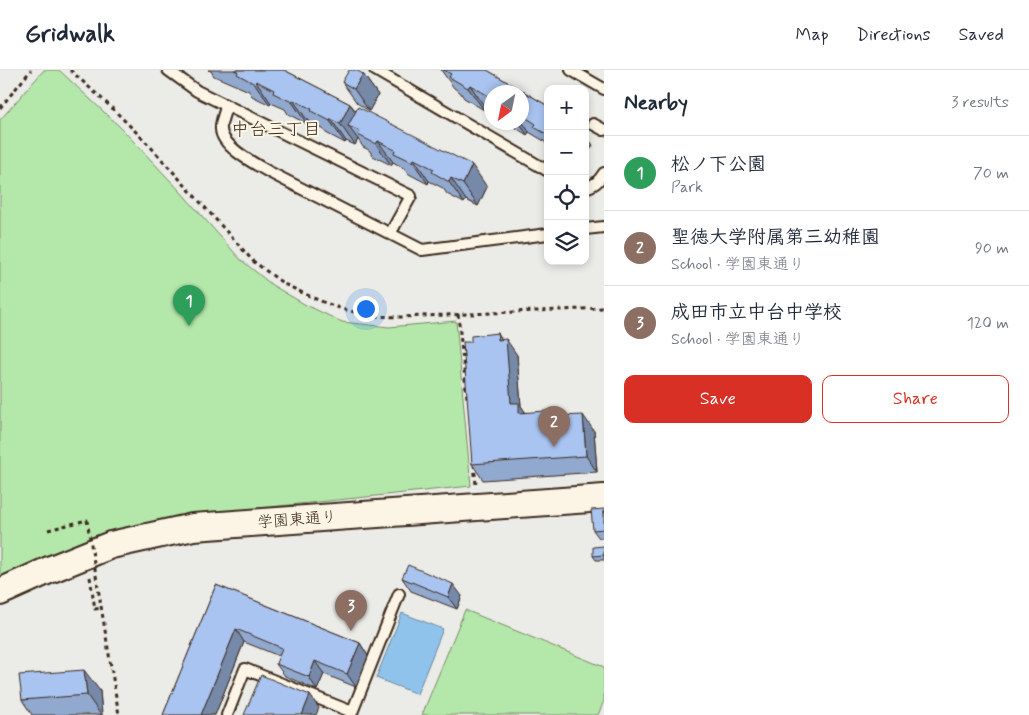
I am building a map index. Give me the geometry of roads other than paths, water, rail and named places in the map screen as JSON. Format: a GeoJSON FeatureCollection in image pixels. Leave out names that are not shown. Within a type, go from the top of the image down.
{"type":"FeatureCollection","features":[{"type":"Feature","properties":{"kind":"street","name":"学園東通り"},"geometry":{"type":"LineString","coordinates":[[0,592],[110,545],[193,527],[604,498]]}},
{"type":"Feature","properties":{"kind":"lane"},"geometry":{"type":"LineString","coordinates":[[168,70],[197,91],[411,196],[390,234]]}},
{"type":"Feature","properties":{"kind":"lane"},"geometry":{"type":"LineString","coordinates":[[375,70],[544,169]]}},
{"type":"Feature","properties":{"kind":"lane"},"geometry":{"type":"LineString","coordinates":[[571,70],[604,89]]}},
{"type":"Feature","properties":{"kind":"lane"},"geometry":{"type":"LineString","coordinates":[[226,106],[220,128],[223,140],[236,151],[270,173],[422,250],[544,235]]}},
{"type":"Feature","properties":{"kind":"lane"},"geometry":{"type":"LineString","coordinates":[[593,124],[604,130]]}},
{"type":"Feature","properties":{"kind":"lane"},"geometry":{"type":"LineString","coordinates":[[589,187],[599,181],[604,173]]}},
{"type":"Feature","properties":{"kind":"lane"},"geometry":{"type":"LineString","coordinates":[[589,229],[604,227]]}},
{"type":"Feature","properties":{"kind":"lane"},"geometry":{"type":"LineString","coordinates":[[227,715],[246,669],[352,713],[399,594]]}},
{"type":"Feature","properties":{"kind":"water"},"geometry":{"type":"Polygon","coordinates":[[[402,613],[443,629],[417,694],[376,678],[402,613]]]}},
{"type":"Feature","properties":{"kind":"place","name":"松ノ下公園"},"geometry":{"type":"Point","coordinates":[189,326]}},
{"type":"Feature","properties":{"kind":"place","name":"聖徳大学附属第三幼稚園"},"geometry":{"type":"Point","coordinates":[554,447]}},
{"type":"Feature","properties":{"kind":"place","name":"成田市立中台中学校"},"geometry":{"type":"Point","coordinates":[351,631]}},
{"type":"Feature","properties":{"kind":"district","name":"中台三丁目"},"geometry":{"type":"Point","coordinates":[276,130]}}]}
